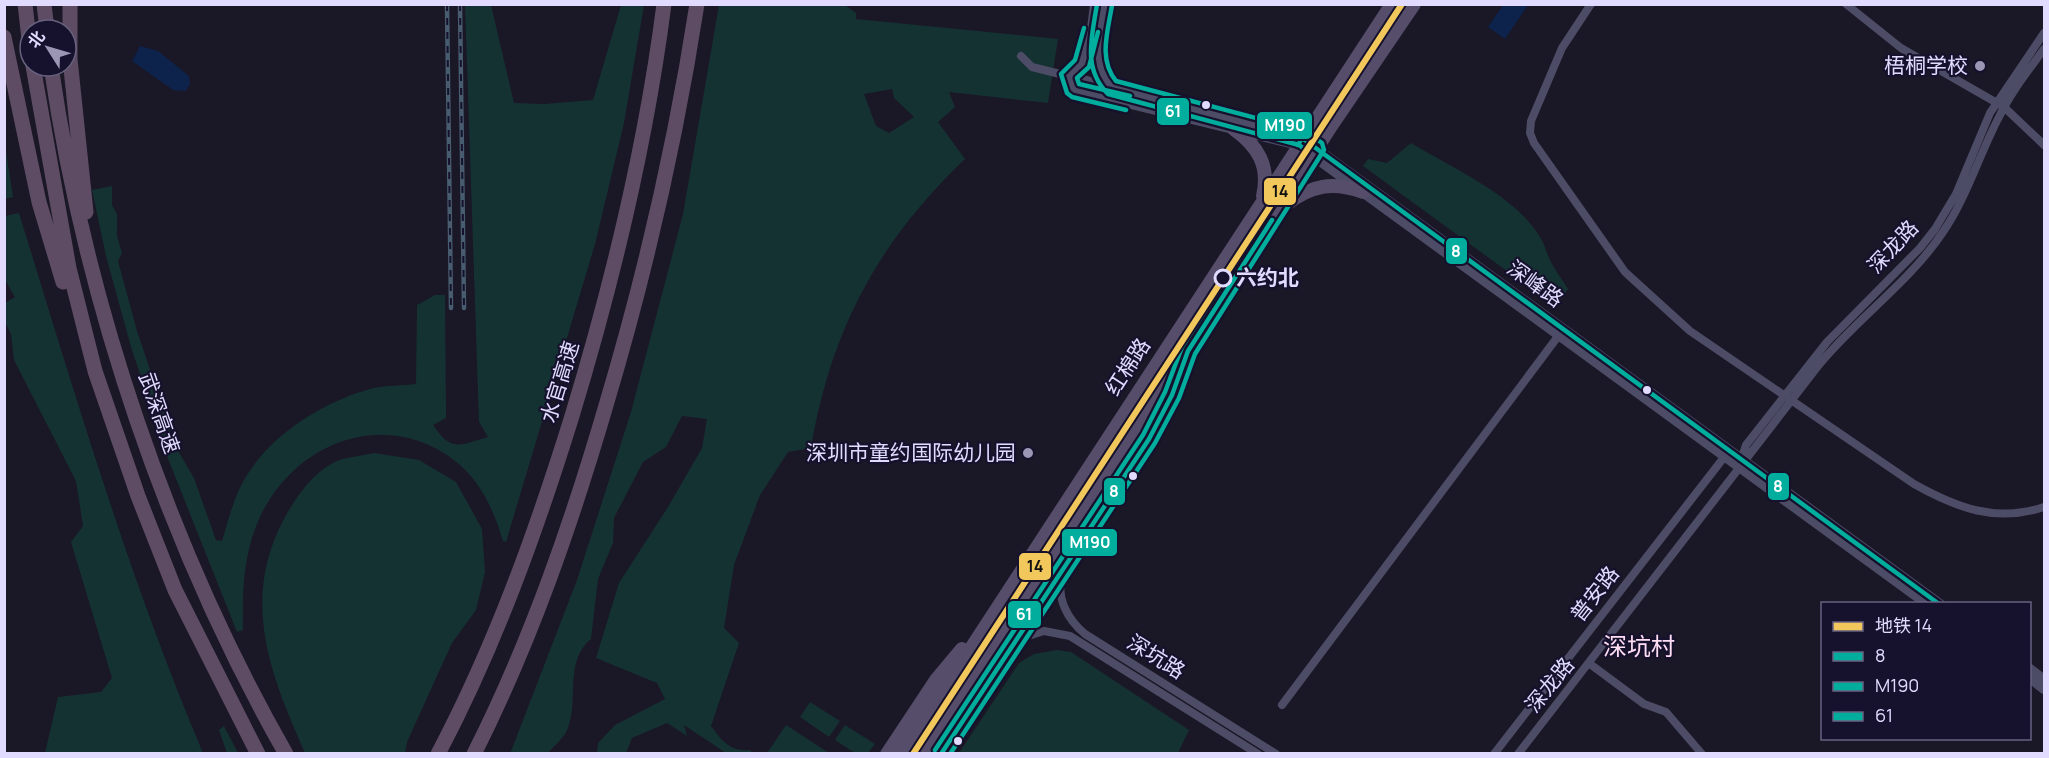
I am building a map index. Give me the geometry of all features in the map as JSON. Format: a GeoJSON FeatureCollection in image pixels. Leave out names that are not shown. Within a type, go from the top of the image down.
{"type":"FeatureCollection","features":[{"type":"Feature","properties":{"kind":"highway"},"geometry":{"type":"LineString","coordinates":[[70,4],[70,60],[90,263]]}},
{"type":"Feature","properties":{"kind":"highway","name":"水官高速"},"geometry":{"type":"LineString","coordinates":[[438,753],[483,659],[531,542],[589,361],[638,167],[655,77],[664,4]]}},
{"type":"Feature","properties":{"kind":"highway"},"geometry":{"type":"LineString","coordinates":[[474,753],[526,641],[585,477],[644,271],[667,177],[697,4]]}},
{"type":"Feature","properties":{"kind":"highway"},"geometry":{"type":"LineString","coordinates":[[4,37],[39,202],[73,312],[138,496],[175,590],[258,753]]}},
{"type":"Feature","properties":{"kind":"highway"},"geometry":{"type":"LineString","coordinates":[[35,78],[69,268],[95,371]]}},
{"type":"Feature","properties":{"kind":"highway","name":"武深高速"},"geometry":{"type":"LineString","coordinates":[[53,78],[63,147],[90,263],[122,371],[183,542],[241,672],[286,753]]}},
{"type":"Feature","properties":{"kind":"main road","name":"红棉路"},"geometry":{"type":"LineString","coordinates":[[902,753],[1392,4]]}},
{"type":"Feature","properties":{"kind":"main road","name":"红棉路"},"geometry":{"type":"LineString","coordinates":[[926,753],[1315,152],[1414,4]]}},
{"type":"Feature","properties":{"kind":"main road"},"geometry":{"type":"LineString","coordinates":[[1234,129],[1247,138],[1262,161],[1265,186],[1262,201]]}},
{"type":"Feature","properties":{"kind":"main road"},"geometry":{"type":"LineString","coordinates":[[1272,220],[1299,194],[1315,187],[1345,186],[1363,192]]}},
{"type":"Feature","properties":{"kind":"main road"},"geometry":{"type":"LineString","coordinates":[[942,753],[1153,432],[1172,395],[1188,351]]}},
{"type":"Feature","properties":{"kind":"main road"},"geometry":{"type":"LineString","coordinates":[[887,753],[936,680],[992,616]]}},
{"type":"Feature","properties":{"kind":"street"},"geometry":{"type":"LineString","coordinates":[[1068,76],[1082,64],[1095,4]]}},
{"type":"Feature","properties":{"kind":"street"},"geometry":{"type":"LineString","coordinates":[[1105,4],[1096,56],[1100,74],[1112,88]]}},
{"type":"Feature","properties":{"kind":"street"},"geometry":{"type":"LineString","coordinates":[[1591,4],[1562,48],[1531,121],[1530,133],[1534,143],[1625,272],[1690,331],[1914,484],[1954,505],[1977,512],[1999,515],[2016,514],[2044,507]]}},
{"type":"Feature","properties":{"kind":"street"},"geometry":{"type":"LineString","coordinates":[[1846,4],[1901,48],[2000,104],[2044,145]]}},
{"type":"Feature","properties":{"kind":"street","name":"深龙路"},"geometry":{"type":"LineString","coordinates":[[1518,753],[1590,664],[1741,462],[1834,347],[1927,254],[1942,234],[1964,197],[2000,104],[2044,33]]}},
{"type":"Feature","properties":{"kind":"street","name":"深龙路"},"geometry":{"type":"LineString","coordinates":[[2000,104],[2044,49]]}},
{"type":"Feature","properties":{"kind":"street","name":"深峰路"},"geometry":{"type":"LineString","coordinates":[[1021,56],[1032,67],[1300,142],[1741,462],[1939,602]]}},
{"type":"Feature","properties":{"kind":"street","name":"深峰路"},"geometry":{"type":"LineString","coordinates":[[1068,76],[1074,90],[1234,129],[1300,142]]}},
{"type":"Feature","properties":{"kind":"street","name":"深峰路"},"geometry":{"type":"LineString","coordinates":[[1315,152],[1363,192],[1561,332],[1725,456],[1741,462],[1926,602]]}},
{"type":"Feature","properties":{"kind":"street"},"geometry":{"type":"LineString","coordinates":[[1282,705],[1561,332]]}},
{"type":"Feature","properties":{"kind":"street","name":"普安路"},"geometry":{"type":"LineString","coordinates":[[1494,753],[1725,456]]}},
{"type":"Feature","properties":{"kind":"street","name":"深坑路"},"geometry":{"type":"LineString","coordinates":[[1067,562],[1061,576],[1060,588],[1062,602],[1075,625],[1276,753]]}},
{"type":"Feature","properties":{"kind":"street","name":"深坑路"},"geometry":{"type":"LineString","coordinates":[[1014,643],[1023,636],[1044,631],[1070,636],[1258,753]]}},
{"type":"Feature","properties":{"kind":"street"},"geometry":{"type":"LineString","coordinates":[[1590,664],[1644,704],[1665,712],[1702,753]]}},
{"type":"Feature","properties":{"kind":"street"},"geometry":{"type":"LineString","coordinates":[[2040,677],[2044,689]]}},
{"type":"Feature","properties":{"kind":"green space"},"geometry":{"type":"Polygon","coordinates":[[[465,5],[491,5],[514,103],[545,104],[593,100],[621,5],[644,5],[624,123],[595,244],[506,542],[503,541],[491,508],[472,478],[455,461],[431,446],[405,437],[380,435],[354,438],[330,446],[307,460],[287,477],[261,514],[246,562],[243,630],[237,632],[167,456],[131,347],[106,256],[92,190],[112,186],[112,205],[117,214],[117,236],[122,253],[118,261],[137,331],[177,449],[194,478],[216,540],[222,541],[238,492],[248,473],[261,456],[294,426],[313,413],[354,394],[379,387],[416,384],[417,305],[435,295],[445,295],[446,418],[433,425],[451,443],[463,444],[488,437],[479,422],[465,5]]]}},
{"type":"Feature","properties":{"kind":"green space"},"geometry":{"type":"Polygon","coordinates":[[[719,5],[845,5],[856,13],[856,19],[1058,39],[1048,103],[949,92],[955,107],[938,122],[965,159],[934,190],[883,256],[863,290],[831,365],[811,448],[788,452],[760,495],[734,565],[724,628],[739,643],[711,726],[727,744],[737,749],[751,750],[751,753],[726,753],[684,725],[687,736],[667,723],[632,738],[626,753],[597,753],[598,743],[615,725],[665,699],[657,683],[596,658],[619,583],[668,507],[702,448],[707,419],[682,416],[666,447],[643,462],[614,518],[613,543],[598,579],[591,639],[583,648],[575,669],[571,716],[567,731],[548,753],[510,754],[577,580],[631,412],[683,214],[719,5]],[[892,89],[864,94],[876,126],[889,133],[914,117],[894,98],[892,89]]]}},
{"type":"Feature","properties":{"kind":"green space"},"geometry":{"type":"Polygon","coordinates":[[[1411,143],[1499,195],[1529,222],[1541,239],[1551,262],[1568,289],[1556,307],[1363,166],[1368,159],[1387,163],[1411,143]]]}},
{"type":"Feature","properties":{"kind":"green space"},"geometry":{"type":"Polygon","coordinates":[[[5,145],[13,197],[4,199],[5,145]]]}},
{"type":"Feature","properties":{"kind":"green space"},"geometry":{"type":"Polygon","coordinates":[[[19,213],[104,486],[151,620],[203,753],[45,753],[58,697],[101,692],[112,678],[71,542],[83,526],[76,481],[14,360],[11,334],[5,322],[5,303],[15,297],[5,280],[5,216],[19,213]]]}},
{"type":"Feature","properties":{"kind":"green space"},"geometry":{"type":"Polygon","coordinates":[[[374,453],[419,460],[456,482],[482,529],[485,572],[476,610],[452,643],[407,742],[405,753],[305,753],[271,665],[262,607],[264,577],[272,547],[285,517],[305,487],[318,473],[337,461],[374,453]]]}},
{"type":"Feature","properties":{"kind":"green space"},"geometry":{"type":"Polygon","coordinates":[[[1057,650],[1071,652],[1189,730],[1178,753],[959,753],[1019,663],[1034,654],[1057,650]]]}},
{"type":"Feature","properties":{"kind":"green space"},"geometry":{"type":"Polygon","coordinates":[[[810,702],[840,721],[829,737],[800,717],[810,702]]]}},
{"type":"Feature","properties":{"kind":"green space"},"geometry":{"type":"Polygon","coordinates":[[[786,725],[829,753],[767,753],[786,725]]]}},
{"type":"Feature","properties":{"kind":"green space"},"geometry":{"type":"Polygon","coordinates":[[[845,725],[875,744],[868,753],[855,753],[835,740],[845,725]]]}},
{"type":"Feature","properties":{"kind":"green space"},"geometry":{"type":"Polygon","coordinates":[[[224,726],[238,753],[227,753],[219,730],[224,726]]]}},
{"type":"Feature","properties":{"kind":"water"},"geometry":{"type":"Polygon","coordinates":[[[1503,5],[1528,5],[1505,39],[1488,27],[1503,5]]]}},
{"type":"Feature","properties":{"kind":"water"},"geometry":{"type":"Polygon","coordinates":[[[140,46],[158,51],[189,76],[190,84],[186,91],[173,90],[132,61],[140,46]]]}},
{"type":"Feature","properties":{"kind":"railway"},"geometry":{"type":"LineString","coordinates":[[447,4],[451,308]]}},
{"type":"Feature","properties":{"kind":"railway"},"geometry":{"type":"LineString","coordinates":[[460,4],[464,308]]}},
{"type":"Feature","properties":{"kind":"metro line","name":"14"},"geometry":{"type":"LineString","coordinates":[[913,754],[1402,4]]}},
{"type":"Feature","properties":{"kind":"transit line","name":"61"},"geometry":{"type":"LineString","coordinates":[[935,750],[1143,435],[1165,392],[1182,347],[1307,151],[1299,145],[1108,94],[1100,84],[1092,63],[1091,40],[1097,4]]}},
{"type":"Feature","properties":{"kind":"transit line","name":"M190"},"geometry":{"type":"LineString","coordinates":[[950,754],[1155,443],[1179,398],[1195,354],[1324,150],[1322,143],[1305,131],[1116,81],[1107,64],[1106,54],[1112,5]]}},
{"type":"Feature","properties":{"kind":"transit line","name":"M190"},"geometry":{"type":"LineString","coordinates":[[1084,28],[1075,60],[1061,74],[1067,93],[1072,97],[1126,110]]}},
{"type":"Feature","properties":{"kind":"transit line","name":"61"},"geometry":{"type":"LineString","coordinates":[[1098,32],[1089,67],[1077,78],[1079,84],[1130,96]]}},
{"type":"Feature","properties":{"kind":"transit line","name":"8"},"geometry":{"type":"LineString","coordinates":[[1298,145],[1302,138],[1936,602]]}},
{"type":"Feature","properties":{"kind":"transit line","name":"8"},"geometry":{"type":"LineString","coordinates":[[941,754],[1149,439],[1172,395],[1188,351],[1272,220]]}},
{"type":"Feature","properties":{"kind":"place","name":"梧桐学校"},"geometry":{"type":"Point","coordinates":[1980,66]}},
{"type":"Feature","properties":{"kind":"place","name":"六约北"},"geometry":{"type":"Point","coordinates":[1223,278]}},
{"type":"Feature","properties":{"kind":"place","name":"深圳市童约国际幼儿园"},"geometry":{"type":"Point","coordinates":[1028,453]}},
{"type":"Feature","properties":{"kind":"district","name":"深坑村"},"geometry":{"type":"Point","coordinates":[1639,647]}}]}
